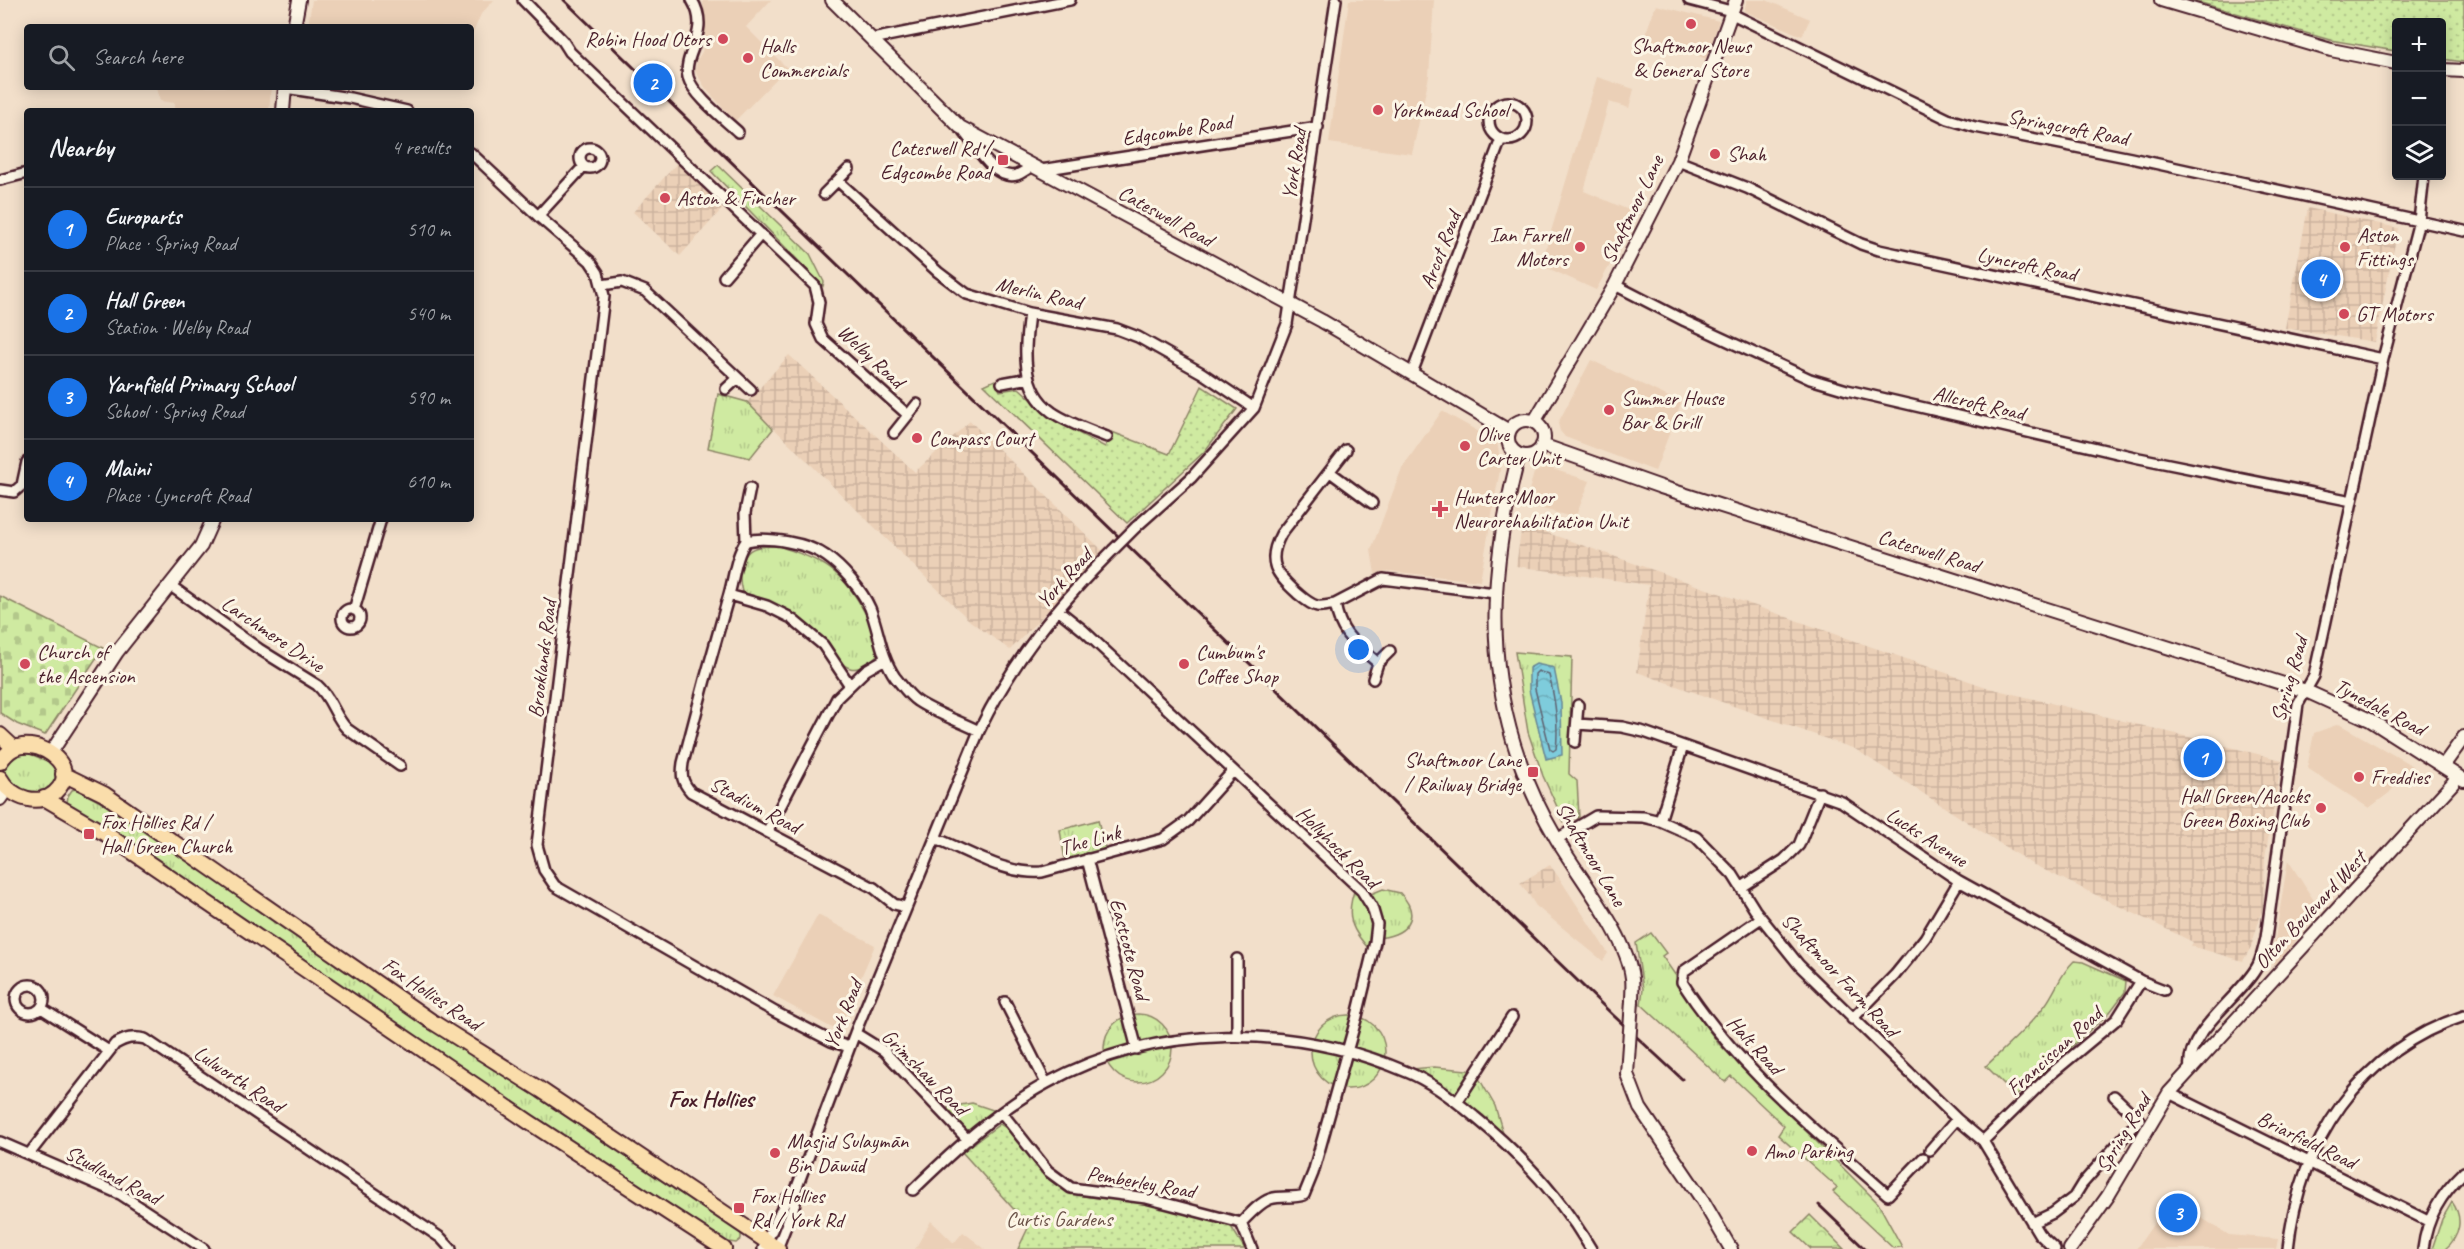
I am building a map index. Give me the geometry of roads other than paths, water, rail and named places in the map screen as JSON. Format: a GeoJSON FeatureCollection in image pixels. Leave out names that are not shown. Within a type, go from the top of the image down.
{"type":"FeatureCollection","features":[{"type":"Feature","properties":{"kind":"main road"},"geometry":{"type":"LineString","coordinates":[[0,735],[14,748]]}},
{"type":"Feature","properties":{"kind":"main road"},"geometry":{"type":"LineString","coordinates":[[0,762],[14,748],[21,746],[34,746],[50,754],[61,763],[63,774],[59,788],[44,798]]}},
{"type":"Feature","properties":{"kind":"main road","name":"Fox Hollies Road"},"geometry":{"type":"LineString","coordinates":[[63,774],[104,794],[431,1021],[541,1090],[772,1248]]}},
{"type":"Feature","properties":{"kind":"main road"},"geometry":{"type":"LineString","coordinates":[[2,789],[22,797],[44,798],[109,836],[519,1115],[724,1249]]}},
{"type":"Feature","properties":{"kind":"street"},"geometry":{"type":"LineString","coordinates":[[295,24],[299,0]]}},
{"type":"Feature","properties":{"kind":"street","name":"Welby Road"},"geometry":{"type":"LineString","coordinates":[[523,0],[563,40],[570,52],[815,285],[819,294],[816,324],[823,339],[908,415]]}},
{"type":"Feature","properties":{"kind":"street"},"geometry":{"type":"LineString","coordinates":[[692,0],[699,19],[699,29],[695,47],[687,63],[689,79],[696,90],[738,132]]}},
{"type":"Feature","properties":{"kind":"street","name":"Cateswell Road"},"geometry":{"type":"LineString","coordinates":[[832,0],[960,127],[1322,321],[1509,431]]}},
{"type":"Feature","properties":{"kind":"street"},"geometry":{"type":"LineString","coordinates":[[872,39],[1070,0]]}},
{"type":"Feature","properties":{"kind":"street","name":"York Road"},"geometry":{"type":"LineString","coordinates":[[772,1248],[795,1203],[794,1195],[849,1047],[934,838],[995,698],[1020,657],[1058,610],[1136,527],[1191,478],[1254,408],[1283,335],[1318,127],[1336,0]]}},
{"type":"Feature","properties":{"kind":"street","name":"Springcroft Road"},"geometry":{"type":"LineString","coordinates":[[1689,0],[1732,8],[1948,119],[1975,127],[2142,160],[2464,231]]}},
{"type":"Feature","properties":{"kind":"street"},"geometry":{"type":"LineString","coordinates":[[2161,0],[2331,50],[2392,62]]}},
{"type":"Feature","properties":{"kind":"street","name":"Shaftmoor Lane"},"geometry":{"type":"LineString","coordinates":[[1534,422],[1616,285],[1678,161],[1732,8]]}},
{"type":"Feature","properties":{"kind":"street"},"geometry":{"type":"LineString","coordinates":[[2446,73],[2464,71]]}},
{"type":"Feature","properties":{"kind":"street"},"geometry":{"type":"LineString","coordinates":[[283,108],[285,90]]}},
{"type":"Feature","properties":{"kind":"street"},"geometry":{"type":"LineString","coordinates":[[298,90],[394,108]]}},
{"type":"Feature","properties":{"kind":"street"},"geometry":{"type":"LineString","coordinates":[[1505,102],[1515,104],[1525,114],[1526,128],[1514,139],[1501,139],[1490,129],[1490,114],[1498,105],[1505,102]]}},
{"type":"Feature","properties":{"kind":"street","name":"Edgcombe Road"},"geometry":{"type":"LineString","coordinates":[[960,127],[997,171],[1007,175],[1016,175],[1037,168],[1318,127]]}},
{"type":"Feature","properties":{"kind":"street","name":"Arcot Road"},"geometry":{"type":"LineString","coordinates":[[1412,373],[1501,139]]}},
{"type":"Feature","properties":{"kind":"street","name":"Brooklands Road"},"geometry":{"type":"LineString","coordinates":[[474,156],[590,261],[602,285],[604,307],[537,845],[544,870],[555,886],[775,1012],[831,1041],[849,1047]]}},
{"type":"Feature","properties":{"kind":"street","name":"Lyncroft Road"},"geometry":{"type":"LineString","coordinates":[[1678,161],[1747,188],[1861,244],[1879,250],[2383,359]]}},
{"type":"Feature","properties":{"kind":"street"},"geometry":{"type":"LineString","coordinates":[[538,216],[584,166]]}},
{"type":"Feature","properties":{"kind":"street"},"geometry":{"type":"LineString","coordinates":[[824,194],[849,169]]}},
{"type":"Feature","properties":{"kind":"street"},"geometry":{"type":"LineString","coordinates":[[0,180],[24,174]]}},
{"type":"Feature","properties":{"kind":"street","name":"Spring Road"},"geometry":{"type":"LineString","coordinates":[[2070,1249],[2108,1196],[2169,1093],[2190,1069],[2188,1058],[2196,1044],[2218,1012],[2247,981],[2259,964],[2266,938],[2298,704],[2314,676],[2383,359],[2419,221],[2424,180]]}},
{"type":"Feature","properties":{"kind":"street","name":"Merlin Road"},"geometry":{"type":"LineString","coordinates":[[838,181],[938,272],[967,294],[1029,313],[1117,329],[1138,337],[1202,373],[1254,408]]}},
{"type":"Feature","properties":{"kind":"street"},"geometry":{"type":"LineString","coordinates":[[724,277],[761,234]]}},
{"type":"Feature","properties":{"kind":"street"},"geometry":{"type":"LineString","coordinates":[[602,285],[622,282],[645,291],[751,390]]}},
{"type":"Feature","properties":{"kind":"street","name":"Allcroft Road"},"geometry":{"type":"LineString","coordinates":[[1616,285],[1685,321],[1810,379],[1847,390],[2139,458],[2352,501]]}},
{"type":"Feature","properties":{"kind":"street"},"geometry":{"type":"LineString","coordinates":[[1029,313],[1024,362],[1039,397],[1051,411],[1107,437]]}},
{"type":"Feature","properties":{"kind":"street"},"geometry":{"type":"LineString","coordinates":[[726,389],[738,378]]}},
{"type":"Feature","properties":{"kind":"street"},"geometry":{"type":"LineString","coordinates":[[1002,382],[1029,378]]}},
{"type":"Feature","properties":{"kind":"street","name":"Welby Road"},"geometry":{"type":"LineString","coordinates":[[894,433],[918,404]]}},
{"type":"Feature","properties":{"kind":"street"},"geometry":{"type":"LineString","coordinates":[[1521,420],[1534,422],[1543,433],[1542,445],[1533,454],[1519,455],[1510,447],[1509,431],[1521,420]]}},
{"type":"Feature","properties":{"kind":"street","name":"Cateswell Road"},"geometry":{"type":"LineString","coordinates":[[1542,445],[1661,488],[2306,691]]}},
{"type":"Feature","properties":{"kind":"street"},"geometry":{"type":"LineString","coordinates":[[1346,450],[1281,534],[1274,547],[1276,572],[1306,601],[1318,607],[1335,604],[1383,579],[1495,593]]}},
{"type":"Feature","properties":{"kind":"street","name":"Shaftmoor Lane"},"geometry":{"type":"LineString","coordinates":[[1519,455],[1509,497],[1495,593],[1496,667],[1513,744],[1528,783],[1557,839],[1614,931],[1632,977],[1627,1074],[1640,1107],[1703,1201],[1731,1249]]}},
{"type":"Feature","properties":{"kind":"street"},"geometry":{"type":"LineString","coordinates":[[1330,472],[1372,503]]}},
{"type":"Feature","properties":{"kind":"street"},"geometry":{"type":"LineString","coordinates":[[0,490],[6,493],[14,492],[22,485],[24,476]]}},
{"type":"Feature","properties":{"kind":"street","name":"Stadium Road"},"geometry":{"type":"LineString","coordinates":[[750,488],[745,513],[746,541],[740,549],[729,596],[709,660],[681,775],[683,784],[691,792],[874,888],[894,904],[906,907]]}},
{"type":"Feature","properties":{"kind":"street"},"geometry":{"type":"LineString","coordinates":[[50,754],[117,652],[201,546],[212,522]]}},
{"type":"Feature","properties":{"kind":"street"},"geometry":{"type":"LineString","coordinates":[[354,610],[380,522]]}},
{"type":"Feature","properties":{"kind":"street"},"geometry":{"type":"LineString","coordinates":[[746,541],[759,538],[779,541],[818,551],[826,556],[845,573],[868,605],[885,659],[895,677],[916,700],[979,731]]}},
{"type":"Feature","properties":{"kind":"street","name":"Larchmere Drive"},"geometry":{"type":"LineString","coordinates":[[171,586],[259,649],[318,685],[325,692],[341,723],[347,729],[400,766]]}},
{"type":"Feature","properties":{"kind":"street"},"geometry":{"type":"LineString","coordinates":[[729,596],[767,606],[791,618],[823,645],[849,684]]}},
{"type":"Feature","properties":{"kind":"street"},"geometry":{"type":"LineString","coordinates":[[1335,604],[1339,623],[1354,642],[1378,663]]}},
{"type":"Feature","properties":{"kind":"street","name":"Hollyhock Road"},"geometry":{"type":"LineString","coordinates":[[1058,610],[1083,630],[1362,891],[1372,908],[1377,924],[1375,942],[1346,1052],[1313,1173],[1304,1195],[1293,1198],[1271,1198],[1254,1209],[1241,1223]]}},
{"type":"Feature","properties":{"kind":"street"},"geometry":{"type":"LineString","coordinates":[[1373,679],[1378,663],[1390,651]]}},
{"type":"Feature","properties":{"kind":"street"},"geometry":{"type":"LineString","coordinates":[[767,832],[837,698],[866,670],[885,659]]}},
{"type":"Feature","properties":{"kind":"street","name":"Tynedale Road"},"geometry":{"type":"LineString","coordinates":[[2306,691],[2370,720],[2460,778]]}},
{"type":"Feature","properties":{"kind":"street"},"geometry":{"type":"LineString","coordinates":[[1575,742],[1578,705]]}},
{"type":"Feature","properties":{"kind":"street","name":"Lucks Avenue"},"geometry":{"type":"LineString","coordinates":[[1576,724],[1622,727],[1644,732],[1842,802],[1959,881],[2141,981],[2164,990]]}},
{"type":"Feature","properties":{"kind":"street"},"geometry":{"type":"LineString","coordinates":[[2443,766],[2464,737]]}},
{"type":"Feature","properties":{"kind":"street"},"geometry":{"type":"LineString","coordinates":[[1660,821],[1683,746]]}},
{"type":"Feature","properties":{"kind":"street","name":"The Link"},"geometry":{"type":"LineString","coordinates":[[934,838],[995,863],[1029,873],[1053,869],[1163,839],[1188,821],[1233,771]]}},
{"type":"Feature","properties":{"kind":"street","name":"Olton Boulevard West"},"geometry":{"type":"LineString","coordinates":[[2190,1069],[2460,778]]}},
{"type":"Feature","properties":{"kind":"street"},"geometry":{"type":"LineString","coordinates":[[1742,887],[1784,860],[1798,845],[1820,793]]}},
{"type":"Feature","properties":{"kind":"street","name":"Shaftmoor Farm Road"},"geometry":{"type":"LineString","coordinates":[[1557,839],[1596,816],[1643,817],[1660,821],[1696,837],[1742,887],[1761,918],[1799,965],[1852,1019],[1983,1141],[2039,1234],[2055,1249]]}},
{"type":"Feature","properties":{"kind":"street","name":"Eastcote Road"},"geometry":{"type":"LineString","coordinates":[[1087,859],[1137,1049]]}},
{"type":"Feature","properties":{"kind":"street"},"geometry":{"type":"LineString","coordinates":[[1852,1019],[1895,975],[1925,938],[1959,881]]}},
{"type":"Feature","properties":{"kind":"street","name":"Halt Road"},"geometry":{"type":"LineString","coordinates":[[1761,918],[1684,971],[1682,982],[1695,1003],[1756,1077],[1888,1195],[1957,1119]]}},
{"type":"Feature","properties":{"kind":"street"},"geometry":{"type":"LineString","coordinates":[[1237,959],[1238,1035]]}},
{"type":"Feature","properties":{"kind":"street","name":"Franciscan Road"},"geometry":{"type":"LineString","coordinates":[[1983,1141],[2051,1074],[2117,1019],[2141,981]]}},
{"type":"Feature","properties":{"kind":"street"},"geometry":{"type":"LineString","coordinates":[[1005,1002],[1046,1083]]}},
{"type":"Feature","properties":{"kind":"street"},"geometry":{"type":"LineString","coordinates":[[41,1008],[108,1052]]}},
{"type":"Feature","properties":{"kind":"street"},"geometry":{"type":"LineString","coordinates":[[2288,1249],[2295,1204],[2308,1161],[2343,1103],[2376,1066],[2413,1039],[2448,1021],[2464,1016]]}},
{"type":"Feature","properties":{"kind":"street"},"geometry":{"type":"LineString","coordinates":[[1457,1102],[1512,1017]]}},
{"type":"Feature","properties":{"kind":"street","name":"Grimshaw Road"},"geometry":{"type":"LineString","coordinates":[[855,1033],[884,1052],[968,1140]]}},
{"type":"Feature","properties":{"kind":"street"},"geometry":{"type":"LineString","coordinates":[[913,1190],[968,1140],[1018,1100],[1046,1083],[1105,1058],[1178,1040],[1238,1035],[1270,1036],[1308,1042],[1408,1072],[1457,1102],[1533,1169],[1552,1190],[1591,1249]]}},
{"type":"Feature","properties":{"kind":"street","name":"Lulworth Road"},"geometry":{"type":"LineString","coordinates":[[30,1153],[115,1044],[129,1037],[145,1039],[441,1238],[451,1249]]}},
{"type":"Feature","properties":{"kind":"street","name":"Briarfield Road"},"geometry":{"type":"LineString","coordinates":[[2169,1093],[2428,1221]]}},
{"type":"Feature","properties":{"kind":"street"},"geometry":{"type":"LineString","coordinates":[[2032,1223],[2053,1213],[2074,1197],[2082,1184],[2139,1120],[2114,1096]]}},
{"type":"Feature","properties":{"kind":"street","name":"Pemberley Road"},"geometry":{"type":"LineString","coordinates":[[1002,1113],[1048,1171],[1071,1188],[1146,1197],[1241,1223]]}},
{"type":"Feature","properties":{"kind":"street","name":"Studland Road"},"geometry":{"type":"LineString","coordinates":[[0,1142],[30,1153],[120,1194],[204,1249]]}},
{"type":"Feature","properties":{"kind":"street"},"geometry":{"type":"LineString","coordinates":[[2423,1249],[2428,1221],[2445,1193],[2464,1172]]}},
{"type":"Feature","properties":{"kind":"street"},"geometry":{"type":"LineString","coordinates":[[1241,1223],[1252,1249]]}},
{"type":"Feature","properties":{"kind":"water"},"geometry":{"type":"Polygon","coordinates":[[[1536,664],[1554,668],[1561,703],[1562,755],[1546,759],[1529,690],[1529,668],[1536,664]]]}},
{"type":"Feature","properties":{"kind":"railway"},"geometry":{"type":"LineString","coordinates":[[564,0],[1614,1016],[1682,1079]]}},
{"type":"Feature","properties":{"kind":"railway"},"geometry":{"type":"LineString","coordinates":[[1819,1205],[1865,1249]]}},
{"type":"Feature","properties":{"kind":"place","name":"Shaftmoor News & General Store"},"geometry":{"type":"Point","coordinates":[1691,24]}},
{"type":"Feature","properties":{"kind":"place","name":"Robin Hood Otors"},"geometry":{"type":"Point","coordinates":[723,39]}},
{"type":"Feature","properties":{"kind":"place","name":"Halls Commercials"},"geometry":{"type":"Point","coordinates":[748,58]}},
{"type":"Feature","properties":{"kind":"place","name":"Hall Green"},"geometry":{"type":"Point","coordinates":[653,83]}},
{"type":"Feature","properties":{"kind":"place","name":"Yorkmead School"},"geometry":{"type":"Point","coordinates":[1378,110]}},
{"type":"Feature","properties":{"kind":"place","name":"Shah"},"geometry":{"type":"Point","coordinates":[1715,154]}},
{"type":"Feature","properties":{"kind":"place","name":"Cateswell Rd / Edgcombe Road"},"geometry":{"type":"Point","coordinates":[1003,160]}},
{"type":"Feature","properties":{"kind":"place","name":"Aston & Fincher"},"geometry":{"type":"Point","coordinates":[665,198]}},
{"type":"Feature","properties":{"kind":"place","name":"Ian Farrell Motors"},"geometry":{"type":"Point","coordinates":[1580,247]}},
{"type":"Feature","properties":{"kind":"place","name":"Aston Fittings"},"geometry":{"type":"Point","coordinates":[2345,247]}},
{"type":"Feature","properties":{"kind":"place","name":"Maini"},"geometry":{"type":"Point","coordinates":[2321,279]}},
{"type":"Feature","properties":{"kind":"place","name":"GT Motors"},"geometry":{"type":"Point","coordinates":[2344,314]}},
{"type":"Feature","properties":{"kind":"place","name":"Summer House Bar & Grill"},"geometry":{"type":"Point","coordinates":[1609,410]}},
{"type":"Feature","properties":{"kind":"place","name":"Compass Court"},"geometry":{"type":"Point","coordinates":[917,438]}},
{"type":"Feature","properties":{"kind":"place","name":"Olive Carter Unit"},"geometry":{"type":"Point","coordinates":[1465,446]}},
{"type":"Feature","properties":{"kind":"place","name":"Hunters Moor Neurorehabilitation Unit"},"geometry":{"type":"Point","coordinates":[1440,509]}},
{"type":"Feature","properties":{"kind":"place","name":"Church of the Ascension"},"geometry":{"type":"Point","coordinates":[25,664]}},
{"type":"Feature","properties":{"kind":"place","name":"Cumbum's Coffee Shop"},"geometry":{"type":"Point","coordinates":[1184,664]}},
{"type":"Feature","properties":{"kind":"place","name":"Europarts"},"geometry":{"type":"Point","coordinates":[2203,758]}},
{"type":"Feature","properties":{"kind":"place","name":"Shaftmoor Lane / Railway Bridge"},"geometry":{"type":"Point","coordinates":[1533,772]}},
{"type":"Feature","properties":{"kind":"place","name":"Freddies"},"geometry":{"type":"Point","coordinates":[2359,777]}},
{"type":"Feature","properties":{"kind":"place","name":"Hall Green/Acocks Green Boxing Club"},"geometry":{"type":"Point","coordinates":[2321,808]}},
{"type":"Feature","properties":{"kind":"place","name":"Fox Hollies Rd / Hall Green Church"},"geometry":{"type":"Point","coordinates":[89,834]}},
{"type":"Feature","properties":{"kind":"place","name":"Amo Parking"},"geometry":{"type":"Point","coordinates":[1752,1151]}},
{"type":"Feature","properties":{"kind":"place","name":"Masjid Sulaymān Bin Dāwūd"},"geometry":{"type":"Point","coordinates":[775,1153]}},
{"type":"Feature","properties":{"kind":"place","name":"Fox Hollies Rd / York Rd"},"geometry":{"type":"Point","coordinates":[739,1208]}},
{"type":"Feature","properties":{"kind":"place","name":"Yarnfield Primary School"},"geometry":{"type":"Point","coordinates":[2178,1213]}},
{"type":"Feature","properties":{"kind":"district","name":"Fox Hollies"},"geometry":{"type":"Point","coordinates":[711,1099]}},
{"type":"Feature","properties":{"kind":"park label","name":"Curtis Gardens"},"geometry":{"type":"Point","coordinates":[1059,1219]}}]}
